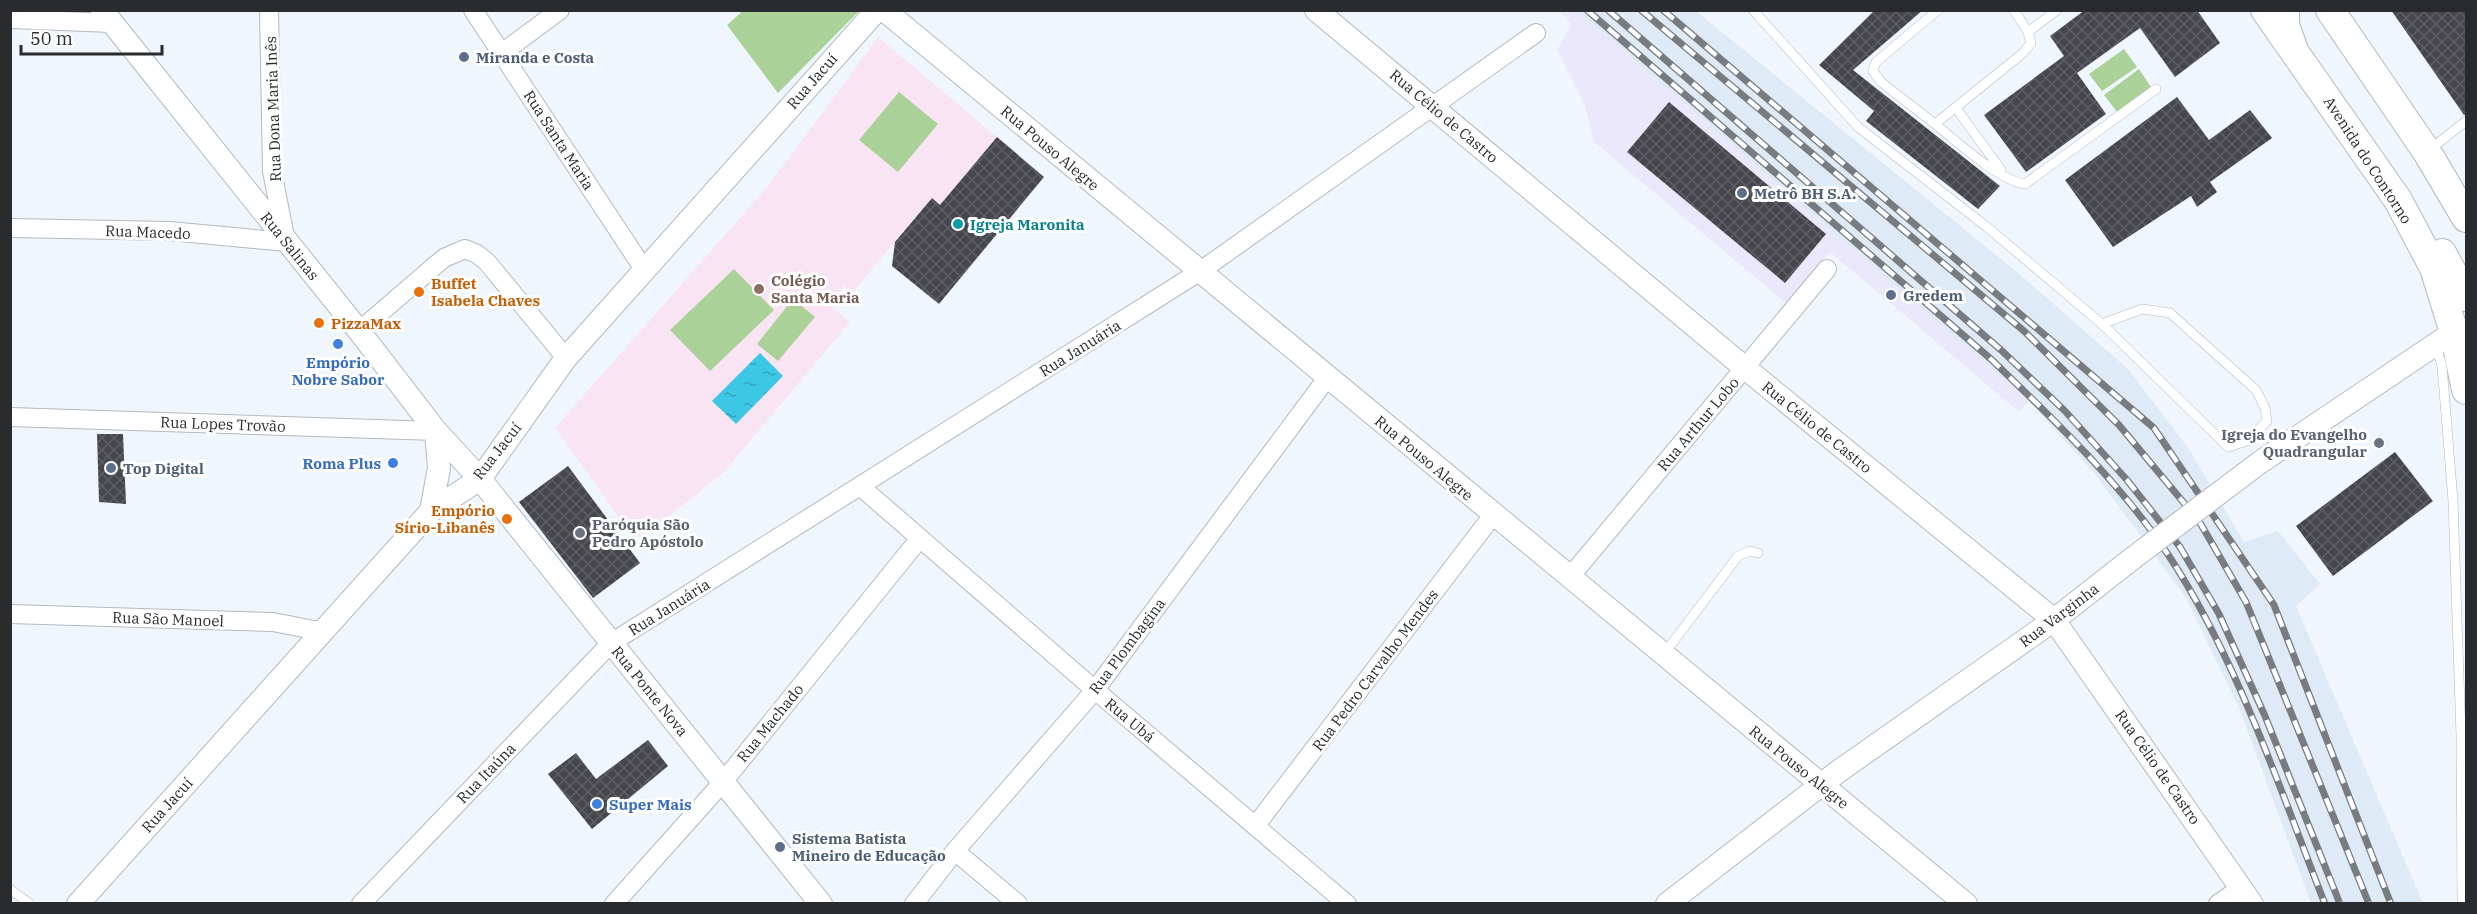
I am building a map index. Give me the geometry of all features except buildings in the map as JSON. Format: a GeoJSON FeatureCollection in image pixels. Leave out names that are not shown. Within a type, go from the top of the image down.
{"type":"FeatureCollection","features":[{"type":"Feature","properties":{"kind":"main road","name":"Avenida do Contorno"},"geometry":{"type":"LineString","coordinates":[[2265,10],[2398,200],[2434,268],[2445,339],[2466,390]]}},
{"type":"Feature","properties":{"kind":"main road"},"geometry":{"type":"LineString","coordinates":[[2330,10],[2427,152],[2466,218]]}},
{"type":"Feature","properties":{"kind":"main road"},"geometry":{"type":"LineString","coordinates":[[2398,200],[2445,256],[2466,297]]}},
{"type":"Feature","properties":{"kind":"street","name":"Rua Dona Maria Inês"},"geometry":{"type":"LineString","coordinates":[[269,10],[272,171],[286,242]]}},
{"type":"Feature","properties":{"kind":"street","name":"Rua Santa Maria"},"geometry":{"type":"LineString","coordinates":[[473,10],[645,271]]}},
{"type":"Feature","properties":{"kind":"street"},"geometry":{"type":"LineString","coordinates":[[502,53],[560,10]]}},
{"type":"Feature","properties":{"kind":"street","name":"Rua Jacuí"},"geometry":{"type":"LineString","coordinates":[[78,903],[431,511],[480,479],[566,358],[877,10]]}},
{"type":"Feature","properties":{"kind":"street","name":"Rua Pouso Alegre"},"geometry":{"type":"LineString","coordinates":[[884,10],[1663,656],[1966,903]]}},
{"type":"Feature","properties":{"kind":"street","name":"Rua Célio de Castro"},"geometry":{"type":"LineString","coordinates":[[1316,10],[1745,368],[2054,620],[2247,895]]}},
{"type":"Feature","properties":{"kind":"street"},"geometry":{"type":"LineString","coordinates":[[2288,10],[2288,24],[2300,57]]}},
{"type":"Feature","properties":{"kind":"street","name":"Rua Salinas"},"geometry":{"type":"LineString","coordinates":[[107,17],[359,331],[436,431],[480,479]]}},
{"type":"Feature","properties":{"kind":"street"},"geometry":{"type":"LineString","coordinates":[[10,19],[107,17]]}},
{"type":"Feature","properties":{"kind":"street","name":"Rua Januária"},"geometry":{"type":"LineString","coordinates":[[611,643],[1199,272],[1536,33]]}},
{"type":"Feature","properties":{"kind":"street","name":"Rua Macedo"},"geometry":{"type":"LineString","coordinates":[[10,228],[170,231],[286,242]]}},
{"type":"Feature","properties":{"kind":"street"},"geometry":{"type":"LineString","coordinates":[[359,331],[444,258],[465,249],[477,254],[487,262],[566,358]]}},
{"type":"Feature","properties":{"kind":"street","name":"Rua Arthur Lobo"},"geometry":{"type":"LineString","coordinates":[[1569,578],[1827,269]]}},
{"type":"Feature","properties":{"kind":"street","name":"Rua Varginha"},"geometry":{"type":"LineString","coordinates":[[1667,903],[1821,785],[2054,620],[2259,463],[2445,339]]}},
{"type":"Feature","properties":{"kind":"street","name":"Rua Plombagina"},"geometry":{"type":"LineString","coordinates":[[914,903],[955,851],[1095,690],[1327,378]]}},
{"type":"Feature","properties":{"kind":"street","name":"Rua Lopes Trovão"},"geometry":{"type":"LineString","coordinates":[[10,417],[436,431]]}},
{"type":"Feature","properties":{"kind":"street"},"geometry":{"type":"LineString","coordinates":[[431,511],[439,468],[436,431]]}},
{"type":"Feature","properties":{"kind":"street","name":"Rua Ponte Nova"},"geometry":{"type":"LineString","coordinates":[[480,479],[821,903]]}},
{"type":"Feature","properties":{"kind":"street","name":"Rua Ubá"},"geometry":{"type":"LineString","coordinates":[[861,487],[1095,690],[1347,903]]}},
{"type":"Feature","properties":{"kind":"street","name":"Rua Pedro Carvalho Mendes"},"geometry":{"type":"LineString","coordinates":[[1256,825],[1493,515]]}},
{"type":"Feature","properties":{"kind":"street","name":"Rua Machado"},"geometry":{"type":"LineString","coordinates":[[614,903],[723,782],[920,538]]}},
{"type":"Feature","properties":{"kind":"street","name":"Rua São Manoel"},"geometry":{"type":"LineString","coordinates":[[10,614],[273,622],[324,632]]}},
{"type":"Feature","properties":{"kind":"street","name":"Rua Itaúna"},"geometry":{"type":"LineString","coordinates":[[361,903],[611,643]]}},
{"type":"Feature","properties":{"kind":"street"},"geometry":{"type":"LineString","coordinates":[[955,851],[1018,903]]}},
{"type":"Feature","properties":{"kind":"street"},"geometry":{"type":"LineString","coordinates":[[2218,903],[2247,895]]}},
{"type":"Feature","properties":{"kind":"lane"},"geometry":{"type":"LineString","coordinates":[[1753,10],[1858,127],[1987,227],[2102,324],[2228,447],[2247,441],[2267,421],[2265,408],[2256,390],[2170,313],[2142,309],[2102,324]]}},
{"type":"Feature","properties":{"kind":"lane"},"geometry":{"type":"LineString","coordinates":[[1938,10],[1876,62],[1873,71],[1881,82],[1986,164],[2004,174]]}},
{"type":"Feature","properties":{"kind":"lane"},"geometry":{"type":"LineString","coordinates":[[1935,124],[2023,53],[2031,43],[2028,32],[2014,10]]}},
{"type":"Feature","properties":{"kind":"lane"},"geometry":{"type":"LineString","coordinates":[[2028,32],[2057,10]]}},
{"type":"Feature","properties":{"kind":"lane"},"geometry":{"type":"LineString","coordinates":[[1956,108],[2004,174],[2014,183],[2025,184],[2156,89]]}},
{"type":"Feature","properties":{"kind":"lane"},"geometry":{"type":"LineString","coordinates":[[2427,152],[2466,121]]}},
{"type":"Feature","properties":{"kind":"lane"},"geometry":{"type":"LineString","coordinates":[[2445,339],[2442,366],[2453,501],[2462,735],[2463,903]]}},
{"type":"Feature","properties":{"kind":"lane"},"geometry":{"type":"LineString","coordinates":[[1663,656],[1738,556],[1750,551],[1758,553]]}},
{"type":"Feature","properties":{"kind":"lane"},"geometry":{"type":"LineString","coordinates":[[10,889],[30,903]]}},
{"type":"Feature","properties":{"kind":"shaded area"},"geometry":{"type":"Polygon","coordinates":[[[1558,11],[1577,11],[2029,401],[2019,412],[1830,252],[1786,303],[1594,142],[1585,106],[1557,50],[1572,24],[1558,11]]]}},
{"type":"Feature","properties":{"kind":"shaded area"},"geometry":{"type":"Polygon","coordinates":[[[1577,11],[1696,11],[2023,277],[2128,369],[2189,449],[2244,542],[2278,531],[2320,584],[2296,606],[2423,903],[2311,903],[2240,710],[2186,598],[2094,473],[2029,401],[1577,11]]]}},
{"type":"Feature","properties":{"kind":"shaded area","name":"Colégio Santa Maria"},"geometry":{"type":"Polygon","coordinates":[[[878,37],[997,137],[940,205],[931,198],[852,293],[844,286],[829,305],[850,322],[723,473],[650,531],[634,538],[555,428],[769,185],[878,37]]]}},
{"type":"Feature","properties":{"kind":"green space"},"geometry":{"type":"Polygon","coordinates":[[[744,10],[859,11],[778,93],[727,25],[744,10]]]}},
{"type":"Feature","properties":{"kind":"green space"},"geometry":{"type":"Polygon","coordinates":[[[2124,49],[2137,67],[2102,91],[2089,74],[2124,49]]]}},
{"type":"Feature","properties":{"kind":"green space"},"geometry":{"type":"Polygon","coordinates":[[[2139,69],[2151,87],[2117,112],[2104,95],[2139,69]]]}},
{"type":"Feature","properties":{"kind":"green space"},"geometry":{"type":"Polygon","coordinates":[[[899,92],[938,124],[898,172],[859,140],[899,92]]]}},
{"type":"Feature","properties":{"kind":"green space"},"geometry":{"type":"Polygon","coordinates":[[[734,269],[774,310],[710,371],[670,330],[734,269]]]}},
{"type":"Feature","properties":{"kind":"green space"},"geometry":{"type":"Polygon","coordinates":[[[793,299],[815,317],[778,361],[757,344],[793,299]]]}},
{"type":"Feature","properties":{"kind":"water"},"geometry":{"type":"Polygon","coordinates":[[[760,353],[783,376],[736,424],[712,401],[760,353]]]}},
{"type":"Feature","properties":{"kind":"railway"},"geometry":{"type":"LineString","coordinates":[[1587,10],[1992,360],[2086,453],[2130,503],[2169,556],[2194,596],[2237,681],[2325,904]]}},
{"type":"Feature","properties":{"kind":"railway"},"geometry":{"type":"LineString","coordinates":[[1608,10],[2001,350],[2065,411],[2127,480],[2180,547],[2219,614],[2265,716],[2340,904]]}},
{"type":"Feature","properties":{"kind":"railway"},"geometry":{"type":"LineString","coordinates":[[1641,10],[2024,331],[2119,425],[2199,521],[2246,602],[2369,904]]}},
{"type":"Feature","properties":{"kind":"railway"},"geometry":{"type":"LineString","coordinates":[[1663,10],[2154,428],[2274,605],[2391,904]]}},
{"type":"Feature","properties":{"kind":"place","name":"Miranda e Costa"},"geometry":{"type":"Point","coordinates":[464,57]}},
{"type":"Feature","properties":{"kind":"place","name":"Metrô BH S.A."},"geometry":{"type":"Point","coordinates":[1742,193]}},
{"type":"Feature","properties":{"kind":"place","name":"Igreja Maronita"},"geometry":{"type":"Point","coordinates":[958,224]}},
{"type":"Feature","properties":{"kind":"place","name":"Colégio Santa Maria"},"geometry":{"type":"Point","coordinates":[759,289]}},
{"type":"Feature","properties":{"kind":"place","name":"Buffet Isabela Chaves"},"geometry":{"type":"Point","coordinates":[419,292]}},
{"type":"Feature","properties":{"kind":"place","name":"Gredem"},"geometry":{"type":"Point","coordinates":[1891,295]}},
{"type":"Feature","properties":{"kind":"place","name":"PizzaMax"},"geometry":{"type":"Point","coordinates":[319,323]}},
{"type":"Feature","properties":{"kind":"place","name":"Empório Nobre Sabor"},"geometry":{"type":"Point","coordinates":[338,344]}},
{"type":"Feature","properties":{"kind":"place","name":"Igreja do Evangelho Quadrangular"},"geometry":{"type":"Point","coordinates":[2379,443]}},
{"type":"Feature","properties":{"kind":"place","name":"Roma Plus"},"geometry":{"type":"Point","coordinates":[393,463]}},
{"type":"Feature","properties":{"kind":"place","name":"Top Digital"},"geometry":{"type":"Point","coordinates":[111,468]}},
{"type":"Feature","properties":{"kind":"place","name":"Empório Sírio-Libanês"},"geometry":{"type":"Point","coordinates":[507,519]}},
{"type":"Feature","properties":{"kind":"place","name":"Paróquia São Pedro Apóstolo"},"geometry":{"type":"Point","coordinates":[580,533]}},
{"type":"Feature","properties":{"kind":"place","name":"Super Mais"},"geometry":{"type":"Point","coordinates":[597,804]}},
{"type":"Feature","properties":{"kind":"place","name":"Sistema Batista Mineiro de Educação"},"geometry":{"type":"Point","coordinates":[780,847]}}]}
